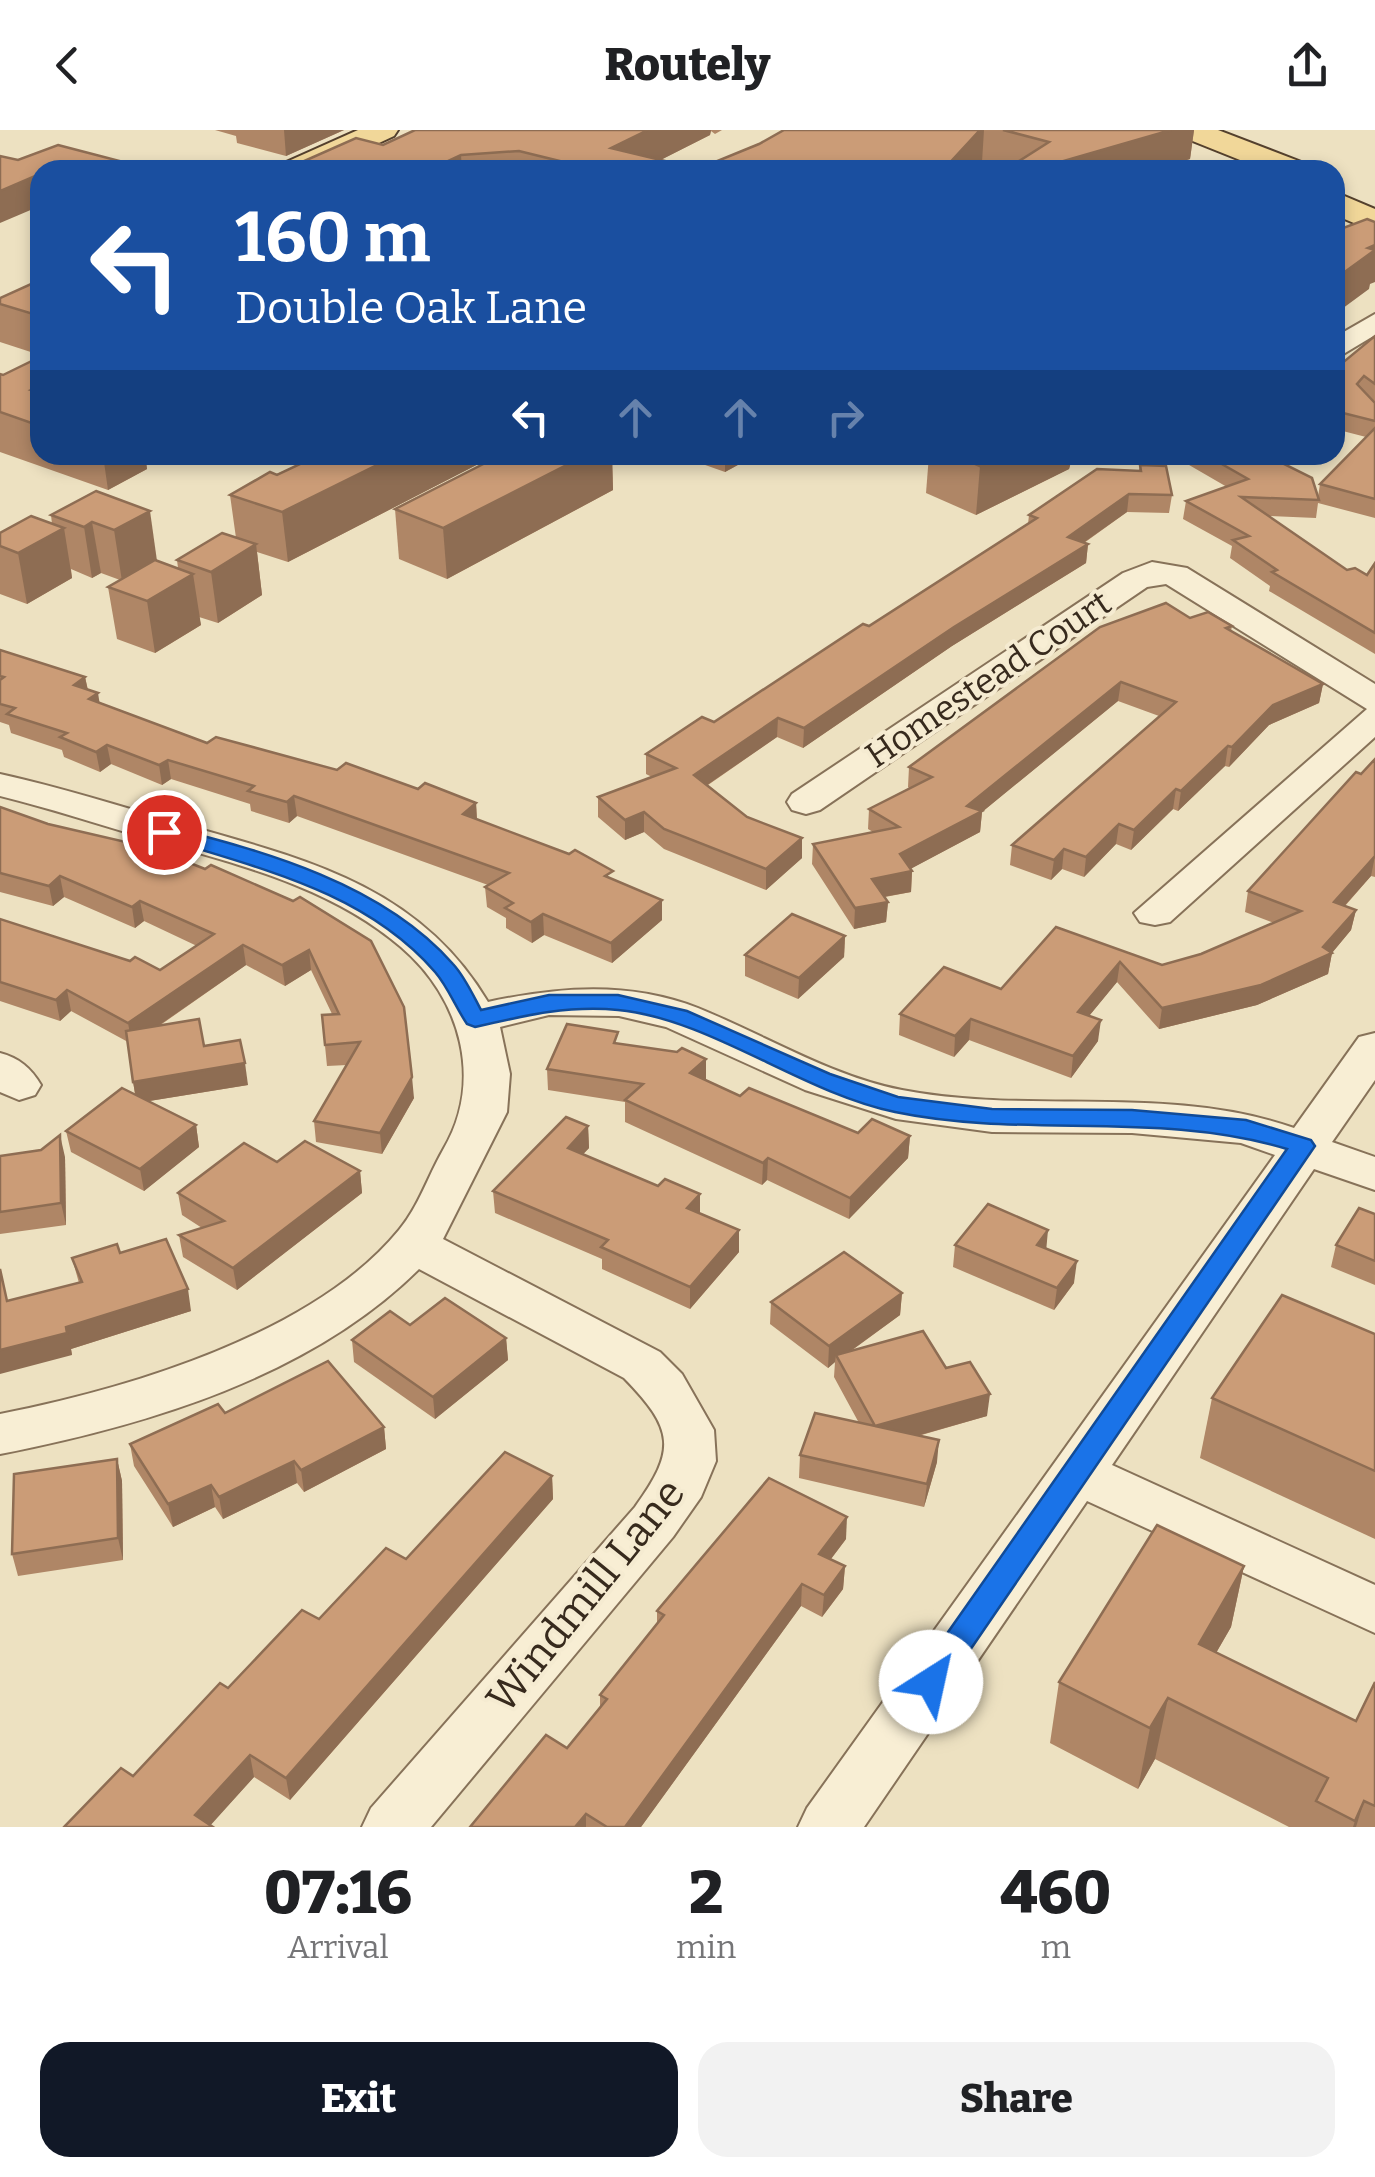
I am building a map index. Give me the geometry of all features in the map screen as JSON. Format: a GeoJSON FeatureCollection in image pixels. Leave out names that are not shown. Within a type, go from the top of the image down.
{"type":"FeatureCollection","features":[{"type":"Feature","properties":{"kind":"main road"},"geometry":{"type":"LineString","coordinates":[[318,160],[383,130]]}},
{"type":"Feature","properties":{"kind":"main road"},"geometry":{"type":"LineString","coordinates":[[350,160],[417,130]]}},
{"type":"Feature","properties":{"kind":"main road"},"geometry":{"type":"LineString","coordinates":[[1160,130],[1234,160]]}},
{"type":"Feature","properties":{"kind":"main road"},"geometry":{"type":"LineString","coordinates":[[1190,130],[1267,160]]}},
{"type":"Feature","properties":{"kind":"main road"},"geometry":{"type":"LineString","coordinates":[[1345,192],[1375,206]]}},
{"type":"Feature","properties":{"kind":"main road"},"geometry":{"type":"LineString","coordinates":[[1345,207],[1375,222]]}},
{"type":"Feature","properties":{"kind":"street"},"geometry":{"type":"LineString","coordinates":[[1345,344],[1372,327]]}},
{"type":"Feature","properties":{"kind":"street","name":"Homestead Court"},"geometry":{"type":"LineString","coordinates":[[806,802],[1152,572],[1175,575],[1375,700]]}},
{"type":"Feature","properties":{"kind":"street"},"geometry":{"type":"LineString","coordinates":[[1154,914],[1375,718]]}},
{"type":"Feature","properties":{"kind":"street"},"geometry":{"type":"LineString","coordinates":[[0,785],[236,853],[357,898],[398,924],[446,970],[475,1019],[490,1062],[484,1114],[433,1216],[414,1245],[362,1291],[323,1317],[205,1376],[112,1407],[0,1434]]}},
{"type":"Feature","properties":{"kind":"street"},"geometry":{"type":"LineString","coordinates":[[475,1019],[549,1002],[618,1002],[679,1016],[821,1080],[896,1104],[992,1117],[1132,1118],[1246,1128],[1375,1174]]}},
{"type":"Feature","properties":{"kind":"street"},"geometry":{"type":"LineString","coordinates":[[829,1827],[1302,1146],[1375,1047]]}},
{"type":"Feature","properties":{"kind":"street","name":"Windmill Lane"},"geometry":{"type":"LineString","coordinates":[[393,1827],[654,1522],[685,1477],[692,1454],[682,1415],[660,1382],[642,1366],[414,1245]]}},
{"type":"Feature","properties":{"kind":"street"},"geometry":{"type":"LineString","coordinates":[[1078,1472],[1375,1610]]}},
{"type":"Feature","properties":{"kind":"building"},"geometry":{"type":"Polygon","coordinates":[[[415,130],[648,130],[611,148],[661,160],[556,160],[519,151],[461,155],[450,160],[306,160],[356,138],[383,145],[415,130]]]}},
{"type":"Feature","properties":{"kind":"building"},"geometry":{"type":"Polygon","coordinates":[[[784,130],[980,130],[952,160],[720,160],[784,130]]]}},
{"type":"Feature","properties":{"kind":"building"},"geometry":{"type":"Polygon","coordinates":[[[1003,130],[1171,130],[1067,160],[1021,160],[1049,142],[1003,130]]]}},
{"type":"Feature","properties":{"kind":"building"},"geometry":{"type":"Polygon","coordinates":[[[58,145],[116,160],[30,160],[30,178],[0,191],[0,156],[18,160],[58,145]]]}},
{"type":"Feature","properties":{"kind":"building"},"geometry":{"type":"Polygon","coordinates":[[[1367,219],[1375,222],[1375,245],[1368,248],[1375,250],[1345,272],[1345,227],[1367,219]]]}},
{"type":"Feature","properties":{"kind":"building"},"geometry":{"type":"Polygon","coordinates":[[[30,284],[30,313],[0,304],[0,298],[30,284]]]}},
{"type":"Feature","properties":{"kind":"building"},"geometry":{"type":"Polygon","coordinates":[[[1375,336],[1375,384],[1364,376],[1357,384],[1375,403],[1375,421],[1345,414],[1345,361],[1375,336]]]}},
{"type":"Feature","properties":{"kind":"building"},"geometry":{"type":"Polygon","coordinates":[[[30,362],[30,422],[0,412],[0,374],[30,362]]]}},
{"type":"Feature","properties":{"kind":"building"},"geometry":{"type":"Polygon","coordinates":[[[1375,428],[1375,499],[1320,484],[1339,465],[1345,465],[1345,459],[1375,428]]]}},
{"type":"Feature","properties":{"kind":"building"},"geometry":{"type":"Polygon","coordinates":[[[298,465],[377,465],[282,512],[230,495],[270,472],[277,475],[298,465]]]}},
{"type":"Feature","properties":{"kind":"building"},"geometry":{"type":"Polygon","coordinates":[[[481,465],[566,465],[443,528],[395,509],[481,465]]]}},
{"type":"Feature","properties":{"kind":"building"},"geometry":{"type":"Polygon","coordinates":[[[1140,465],[1166,466],[1172,495],[1129,494],[1068,537],[1088,544],[954,627],[804,728],[778,718],[694,775],[747,817],[802,838],[766,869],[664,829],[644,812],[625,820],[598,797],[676,768],[646,754],[702,717],[714,722],[863,624],[869,626],[1037,518],[1029,515],[1097,469],[1141,471],[1140,465]]]}},
{"type":"Feature","properties":{"kind":"building"},"geometry":{"type":"Polygon","coordinates":[[[1224,465],[1286,465],[1312,478],[1319,500],[1241,497],[1347,570],[1355,568],[1367,575],[1375,563],[1375,633],[1272,572],[1277,570],[1233,540],[1249,536],[1186,501],[1248,479],[1224,465]]]}},
{"type":"Feature","properties":{"kind":"building"},"geometry":{"type":"Polygon","coordinates":[[[96,491],[150,511],[114,530],[92,522],[84,527],[51,515],[96,491]]]}},
{"type":"Feature","properties":{"kind":"building"},"geometry":{"type":"Polygon","coordinates":[[[31,516],[64,528],[18,553],[0,546],[0,533],[31,516]]]}},
{"type":"Feature","properties":{"kind":"building"},"geometry":{"type":"Polygon","coordinates":[[[222,533],[256,544],[211,572],[177,560],[222,533]]]}},
{"type":"Feature","properties":{"kind":"building"},"geometry":{"type":"Polygon","coordinates":[[[155,560],[193,574],[147,601],[108,587],[155,560]]]}},
{"type":"Feature","properties":{"kind":"building"},"geometry":{"type":"Polygon","coordinates":[[[1166,603],[1190,618],[1208,612],[1232,626],[1226,628],[1323,684],[1273,705],[1232,747],[1228,746],[1181,791],[1176,789],[1134,830],[1119,824],[1086,857],[1064,849],[1054,860],[1012,845],[1176,702],[1121,682],[967,806],[982,811],[900,854],[912,871],[872,879],[888,902],[855,908],[813,844],[899,827],[869,809],[932,777],[909,767],[1100,627],[1166,603]]]}},
{"type":"Feature","properties":{"kind":"building"},"geometry":{"type":"Polygon","coordinates":[[[0,650],[85,677],[74,685],[98,693],[89,699],[207,743],[216,737],[337,770],[346,763],[418,789],[425,783],[476,803],[463,814],[569,854],[575,850],[613,871],[605,876],[662,900],[611,943],[543,914],[531,922],[505,908],[513,903],[485,887],[509,873],[294,796],[287,802],[248,791],[254,786],[168,760],[159,765],[107,745],[96,752],[60,737],[67,733],[7,714],[15,708],[0,704],[0,680],[4,677],[0,676],[0,650]]]}},
{"type":"Feature","properties":{"kind":"building"},"geometry":{"type":"Polygon","coordinates":[[[1375,759],[1375,856],[1334,902],[1356,910],[1323,947],[1332,953],[1261,985],[1162,1008],[1120,962],[1078,1012],[1101,1020],[1073,1056],[971,1019],[955,1036],[900,1014],[944,967],[1001,989],[1056,927],[1162,965],[1201,954],[1301,911],[1248,891],[1356,772],[1361,774],[1375,759]]]}},
{"type":"Feature","properties":{"kind":"building"},"geometry":{"type":"Polygon","coordinates":[[[0,807],[48,824],[137,842],[205,869],[211,865],[293,901],[300,897],[371,941],[404,1007],[412,1077],[380,1133],[314,1121],[360,1042],[325,1045],[322,1015],[339,1014],[309,950],[282,965],[243,945],[128,1023],[67,990],[56,1000],[0,982],[0,919],[130,961],[135,957],[160,970],[214,934],[140,901],[132,907],[60,876],[49,886],[0,873],[0,807]]]}},
{"type":"Feature","properties":{"kind":"building"},"geometry":{"type":"Polygon","coordinates":[[[792,914],[845,936],[799,978],[745,955],[792,914]]]}},
{"type":"Feature","properties":{"kind":"building"},"geometry":{"type":"Polygon","coordinates":[[[199,1019],[204,1046],[240,1040],[245,1063],[133,1082],[126,1031],[199,1019]]]}},
{"type":"Feature","properties":{"kind":"building"},"geometry":{"type":"Polygon","coordinates":[[[567,1024],[618,1032],[614,1043],[677,1052],[682,1048],[706,1059],[690,1073],[740,1096],[749,1088],[858,1133],[872,1119],[910,1136],[850,1198],[768,1158],[763,1163],[625,1100],[643,1084],[547,1069],[567,1024]]]}},
{"type":"Feature","properties":{"kind":"building"},"geometry":{"type":"Polygon","coordinates":[[[122,1088],[196,1125],[140,1169],[66,1131],[122,1088]]]}},
{"type":"Feature","properties":{"kind":"building"},"geometry":{"type":"Polygon","coordinates":[[[566,1117],[588,1126],[568,1148],[658,1186],[665,1179],[700,1194],[687,1208],[739,1230],[690,1287],[601,1247],[608,1240],[493,1191],[566,1117]]]}},
{"type":"Feature","properties":{"kind":"building"},"geometry":{"type":"Polygon","coordinates":[[[60,1135],[61,1203],[0,1212],[0,1156],[41,1150],[60,1135]]]}},
{"type":"Feature","properties":{"kind":"building"},"geometry":{"type":"Polygon","coordinates":[[[305,1141],[360,1171],[233,1268],[179,1235],[224,1221],[178,1193],[244,1143],[277,1162],[305,1141]]]}},
{"type":"Feature","properties":{"kind":"building"},"geometry":{"type":"Polygon","coordinates":[[[988,1204],[1048,1230],[1037,1245],[1077,1261],[1057,1288],[955,1245],[988,1204]]]}},
{"type":"Feature","properties":{"kind":"building"},"geometry":{"type":"Polygon","coordinates":[[[1359,1208],[1375,1214],[1375,1261],[1336,1245],[1359,1208]]]}},
{"type":"Feature","properties":{"kind":"building"},"geometry":{"type":"Polygon","coordinates":[[[166,1239],[188,1289],[66,1327],[67,1333],[0,1350],[0,1269],[7,1301],[82,1282],[72,1258],[117,1244],[120,1253],[166,1239]]]}},
{"type":"Feature","properties":{"kind":"building"},"geometry":{"type":"Polygon","coordinates":[[[844,1252],[902,1293],[829,1346],[771,1302],[844,1252]]]}},
{"type":"Feature","properties":{"kind":"building"},"geometry":{"type":"Polygon","coordinates":[[[1282,1295],[1375,1334],[1375,1471],[1212,1398],[1282,1295]]]}},
{"type":"Feature","properties":{"kind":"building"},"geometry":{"type":"Polygon","coordinates":[[[445,1298],[506,1338],[433,1397],[352,1340],[390,1311],[410,1325],[445,1298]]]}},
{"type":"Feature","properties":{"kind":"building"},"geometry":{"type":"Polygon","coordinates":[[[923,1331],[946,1368],[970,1362],[990,1394],[875,1426],[836,1355],[923,1331]]]}},
{"type":"Feature","properties":{"kind":"building"},"geometry":{"type":"Polygon","coordinates":[[[328,1361],[384,1427],[301,1470],[294,1461],[219,1497],[211,1485],[168,1504],[130,1444],[218,1404],[225,1413],[328,1361]]]}},
{"type":"Feature","properties":{"kind":"building"},"geometry":{"type":"Polygon","coordinates":[[[815,1413],[939,1440],[927,1484],[800,1455],[815,1413]]]}},
{"type":"Feature","properties":{"kind":"building"},"geometry":{"type":"Polygon","coordinates":[[[505,1452],[552,1476],[286,1778],[250,1755],[195,1815],[213,1827],[64,1827],[121,1768],[133,1776],[220,1683],[228,1688],[302,1610],[319,1619],[386,1548],[406,1559],[505,1452]]]}},
{"type":"Feature","properties":{"kind":"building"},"geometry":{"type":"Polygon","coordinates":[[[117,1459],[118,1538],[12,1554],[14,1474],[117,1459]]]}},
{"type":"Feature","properties":{"kind":"building"},"geometry":{"type":"Polygon","coordinates":[[[769,1478],[847,1517],[819,1554],[845,1566],[824,1595],[802,1584],[625,1827],[607,1827],[586,1814],[575,1827],[470,1827],[546,1735],[567,1748],[607,1699],[600,1695],[664,1615],[657,1611],[769,1478]]]}},
{"type":"Feature","properties":{"kind":"building"},"geometry":{"type":"Polygon","coordinates":[[[1157,1525],[1244,1566],[1199,1644],[1356,1721],[1375,1682],[1375,1806],[1364,1801],[1355,1821],[1316,1801],[1328,1778],[1168,1698],[1150,1728],[1059,1682],[1157,1525]]]}},
{"type":"Feature","properties":{"kind":"route"},"geometry":{"type":"LineString","coordinates":[[164,832],[236,853],[357,898],[398,924],[446,970],[475,1019],[549,1002],[618,1002],[679,1016],[821,1080],[896,1104],[992,1117],[1132,1118],[1246,1128],[1302,1146],[931,1682]]}}]}
